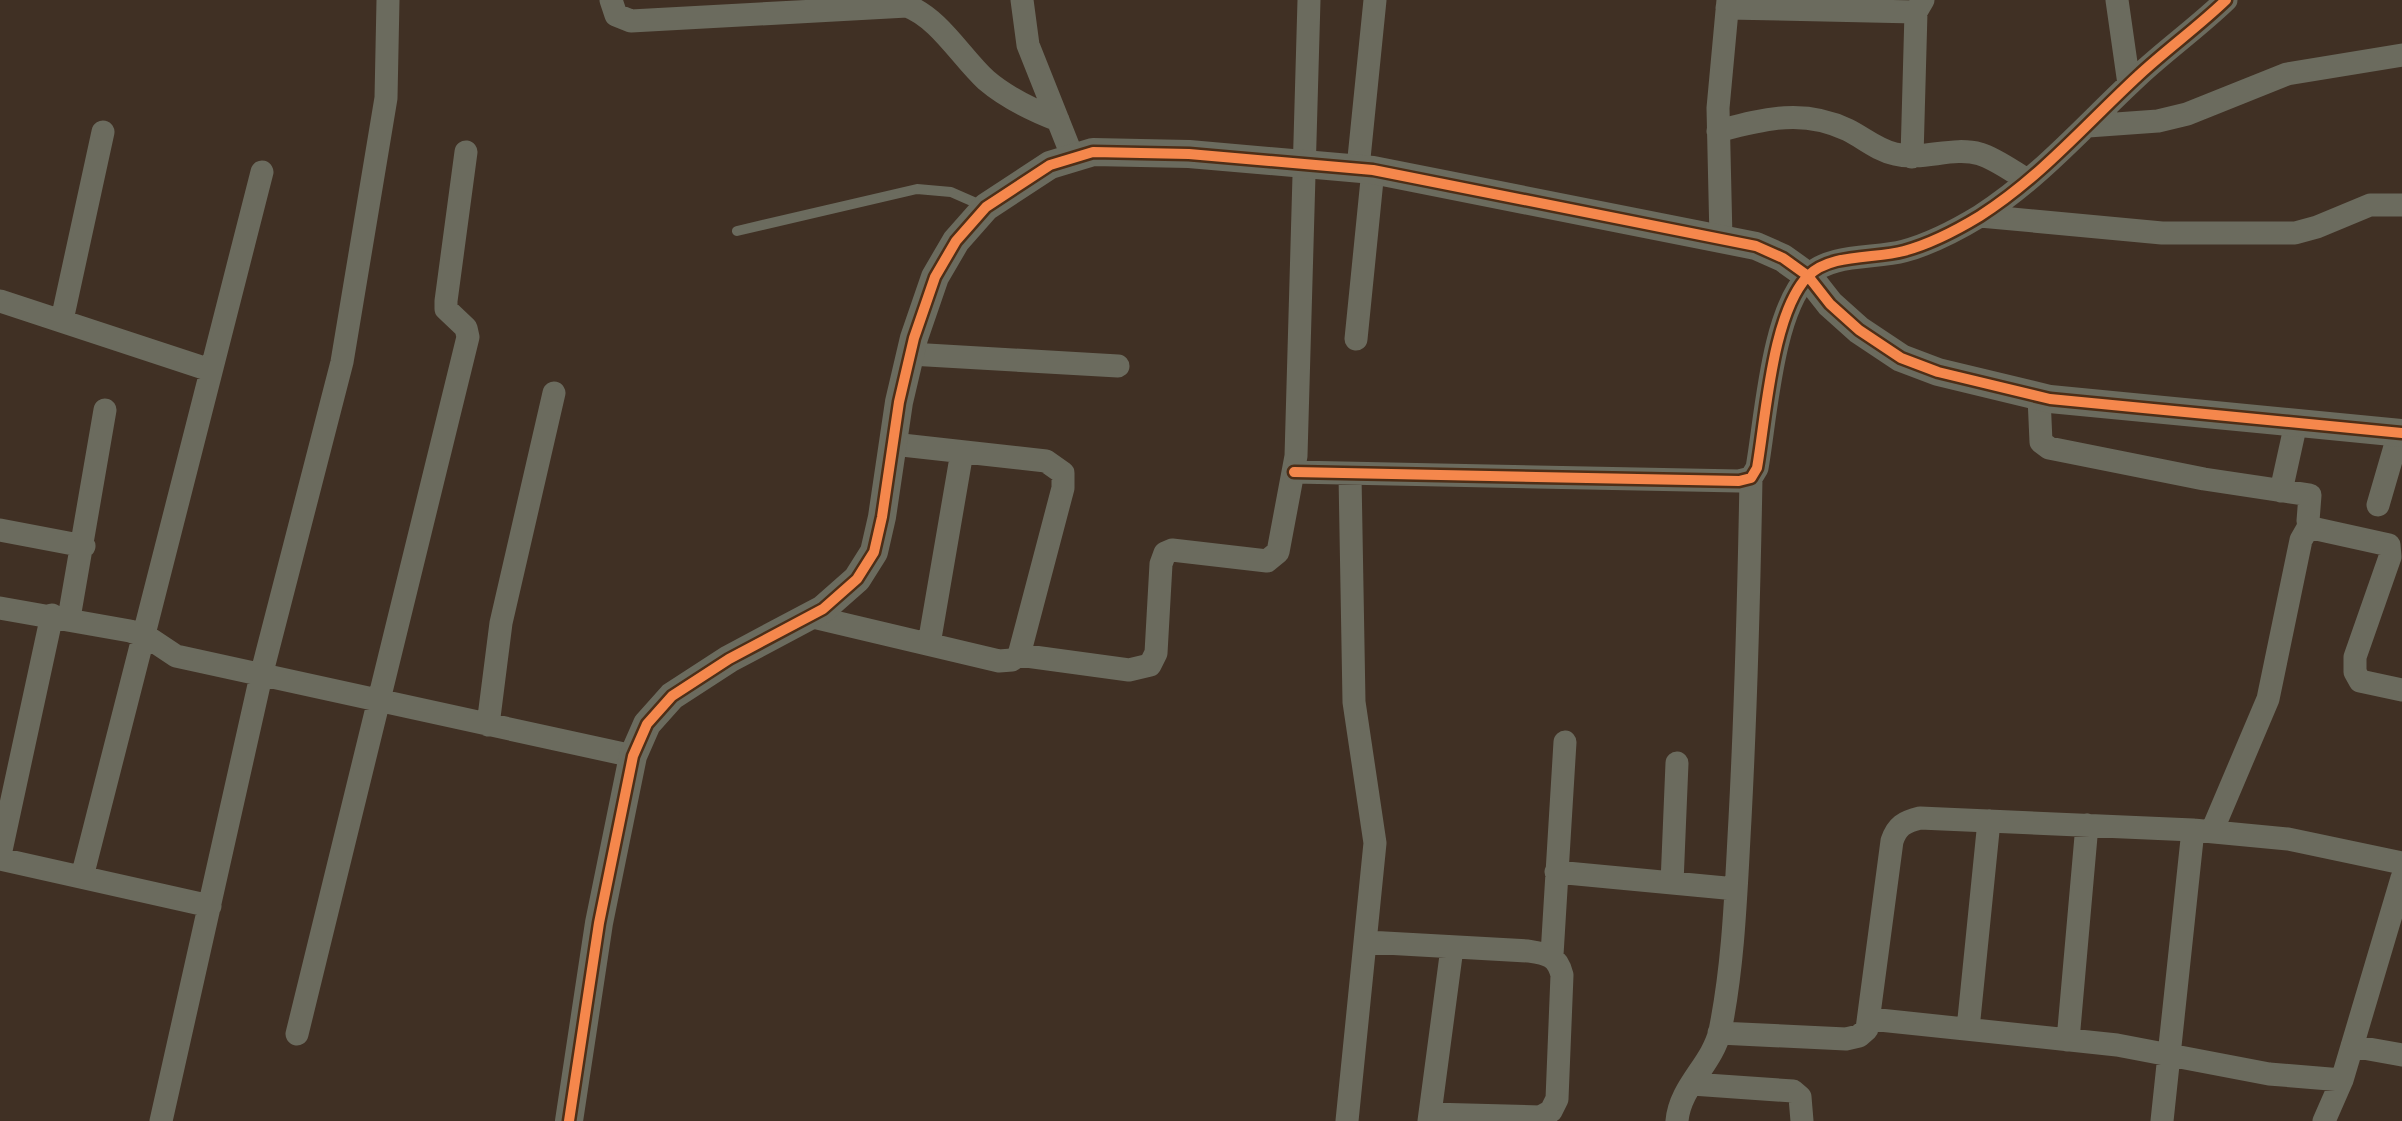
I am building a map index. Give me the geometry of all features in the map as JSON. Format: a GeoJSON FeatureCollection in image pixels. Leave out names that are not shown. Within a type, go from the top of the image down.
{"type":"FeatureCollection","features":[{"type":"Feature","properties":{"kind":"street"},"geometry":{"type":"LineString","coordinates":[[161,1121],[261,676],[342,362],[386,98],[388,0]]}},
{"type":"Feature","properties":{"kind":"street"},"geometry":{"type":"LineString","coordinates":[[611,0],[616,15],[631,21],[907,6],[925,16],[988,81],[1013,100],[1049,117]]}},
{"type":"Feature","properties":{"kind":"street"},"geometry":{"type":"LineString","coordinates":[[1022,0],[1028,45],[1041,76],[1049,117],[1073,158]]}},
{"type":"Feature","properties":{"kind":"street"},"geometry":{"type":"LineString","coordinates":[[809,616],[999,661],[1012,660],[1020,655],[1129,670],[1150,665],[1156,653],[1162,556],[1172,550],[1253,561],[1273,558],[1278,552],[1294,472],[1309,0]]}},
{"type":"Feature","properties":{"kind":"street"},"geometry":{"type":"LineString","coordinates":[[1356,339],[1376,0]]}},
{"type":"Feature","properties":{"kind":"street"},"geometry":{"type":"LineString","coordinates":[[2117,0],[2129,84]]}},
{"type":"Feature","properties":{"kind":"street"},"geometry":{"type":"LineString","coordinates":[[1677,1121],[1682,1096],[1692,1084],[1719,1033],[1736,889],[1747,683],[1751,478],[1757,468],[1783,320],[1808,276],[1829,265],[1923,245],[1980,216],[2059,155],[2129,84],[2226,0]]}},
{"type":"Feature","properties":{"kind":"street"},"geometry":{"type":"LineString","coordinates":[[1721,239],[1718,131],[1728,4],[1920,6],[1912,157]]}},
{"type":"Feature","properties":{"kind":"street"},"geometry":{"type":"LineString","coordinates":[[2088,127],[2158,121],[2187,114],[2287,74],[2402,55]]}},
{"type":"Feature","properties":{"kind":"street"},"geometry":{"type":"LineString","coordinates":[[1718,131],[1765,118],[1802,116],[1831,122],[1877,148],[1912,157],[1956,152],[1979,154],[2027,180]]}},
{"type":"Feature","properties":{"kind":"street"},"geometry":{"type":"LineString","coordinates":[[62,320],[103,132]]}},
{"type":"Feature","properties":{"kind":"street"},"geometry":{"type":"LineString","coordinates":[[297,1034],[468,337],[466,328],[446,309],[466,152]]}},
{"type":"Feature","properties":{"kind":"street"},"geometry":{"type":"LineString","coordinates":[[569,1121],[599,923],[613,753],[647,724],[672,696],[729,659],[823,609],[857,579],[874,552],[910,354],[935,277],[956,241],[986,207],[1050,165],[1093,152],[1305,162],[1366,169],[1756,246],[1783,258],[1808,276],[1830,304],[1849,321],[1901,358],[1938,372],[2039,397],[2400,433],[2378,505]]}},
{"type":"Feature","properties":{"kind":"street"},"geometry":{"type":"LineString","coordinates":[[82,877],[146,636],[210,370],[262,172]]}},
{"type":"Feature","properties":{"kind":"street"},"geometry":{"type":"LineString","coordinates":[[1980,216],[2162,233],[2295,233],[2317,228],[2370,205],[2402,205]]}},
{"type":"Feature","properties":{"kind":"street"},"geometry":{"type":"LineString","coordinates":[[0,301],[210,370]]}},
{"type":"Feature","properties":{"kind":"street"},"geometry":{"type":"LineString","coordinates":[[910,354],[1118,366]]}},
{"type":"Feature","properties":{"kind":"street"},"geometry":{"type":"LineString","coordinates":[[488,725],[500,624],[554,393]]}},
{"type":"Feature","properties":{"kind":"street"},"geometry":{"type":"LineString","coordinates":[[2039,397],[2038,431],[2041,442],[2049,448],[2204,479],[2310,495],[2309,526],[2301,540],[2268,699],[2203,830],[2169,1055],[2162,1121]]}},
{"type":"Feature","properties":{"kind":"street"},"geometry":{"type":"LineString","coordinates":[[105,410],[84,546],[60,617],[0,857],[209,906]]}},
{"type":"Feature","properties":{"kind":"street"},"geometry":{"type":"LineString","coordinates":[[2281,491],[2296,423]]}},
{"type":"Feature","properties":{"kind":"street"},"geometry":{"type":"LineString","coordinates":[[892,444],[1046,461],[1063,472],[1063,488],[1020,655]]}},
{"type":"Feature","properties":{"kind":"street"},"geometry":{"type":"LineString","coordinates":[[929,644],[962,452]]}},
{"type":"Feature","properties":{"kind":"street"},"geometry":{"type":"LineString","coordinates":[[1294,472],[1739,481],[1751,478]]}},
{"type":"Feature","properties":{"kind":"street"},"geometry":{"type":"LineString","coordinates":[[1347,1121],[1375,843],[1354,702],[1350,475]]}},
{"type":"Feature","properties":{"kind":"street"},"geometry":{"type":"LineString","coordinates":[[2309,526],[2389,545],[2390,557],[2355,657],[2355,672],[2360,681],[2402,690]]}},
{"type":"Feature","properties":{"kind":"street"},"geometry":{"type":"LineString","coordinates":[[0,530],[84,546]]}},
{"type":"Feature","properties":{"kind":"street"},"geometry":{"type":"LineString","coordinates":[[0,608],[60,617],[146,636],[176,656],[613,753]]}},
{"type":"Feature","properties":{"kind":"street"},"geometry":{"type":"LineString","coordinates":[[1452,948],[1429,1117],[1540,1117],[1555,1106],[1562,975],[1559,964],[1552,955],[1564,742]]}},
{"type":"Feature","properties":{"kind":"street"},"geometry":{"type":"LineString","coordinates":[[1672,883],[1677,763]]}},
{"type":"Feature","properties":{"kind":"street"},"geometry":{"type":"LineString","coordinates":[[1719,1033],[1846,1039],[1859,1036],[1867,1029],[1896,829],[1906,822],[1920,818],[2203,830],[2288,839],[2402,863]]}},
{"type":"Feature","properties":{"kind":"street"},"geometry":{"type":"LineString","coordinates":[[1968,1030],[1989,821]]}},
{"type":"Feature","properties":{"kind":"street"},"geometry":{"type":"LineString","coordinates":[[2068,1040],[2087,825]]}},
{"type":"Feature","properties":{"kind":"street"},"geometry":{"type":"LineString","coordinates":[[1556,873],[1736,889]]}},
{"type":"Feature","properties":{"kind":"street"},"geometry":{"type":"LineString","coordinates":[[2324,1121],[2342,1080],[2352,1046],[2392,942],[2402,878]]}},
{"type":"Feature","properties":{"kind":"street"},"geometry":{"type":"LineString","coordinates":[[1367,942],[1528,951],[1552,955]]}},
{"type":"Feature","properties":{"kind":"street"},"geometry":{"type":"LineString","coordinates":[[1870,1019],[2068,1040],[2269,1074],[2342,1080]]}},
{"type":"Feature","properties":{"kind":"street"},"geometry":{"type":"LineString","coordinates":[[2352,1046],[2402,1055]]}},
{"type":"Feature","properties":{"kind":"street"},"geometry":{"type":"LineString","coordinates":[[1692,1084],[1793,1091],[1800,1097],[1802,1121]]}},
{"type":"Feature","properties":{"kind":"lane"},"geometry":{"type":"LineString","coordinates":[[737,230],[926,188],[951,192],[986,207]]}},
{"type":"Feature","properties":{"kind":"cycle path"},"geometry":{"type":"LineString","coordinates":[[1294,472],[1739,481],[1751,478],[1757,468],[1778,340],[1786,314],[1808,276],[1817,269],[1840,260],[1914,248],[1980,216],[2043,167],[2138,76],[2226,0]]}},
{"type":"Feature","properties":{"kind":"cycle path"},"geometry":{"type":"LineString","coordinates":[[569,1121],[599,923],[633,756],[647,724],[672,696],[729,659],[823,609],[857,579],[874,552],[882,517],[899,402],[914,338],[935,277],[956,241],[986,207],[1050,165],[1093,152],[1189,154],[1373,170],[1756,246],[1783,258],[1808,276],[1830,304],[1859,330],[1901,358],[1938,372],[2050,399],[2402,433]]}}]}
